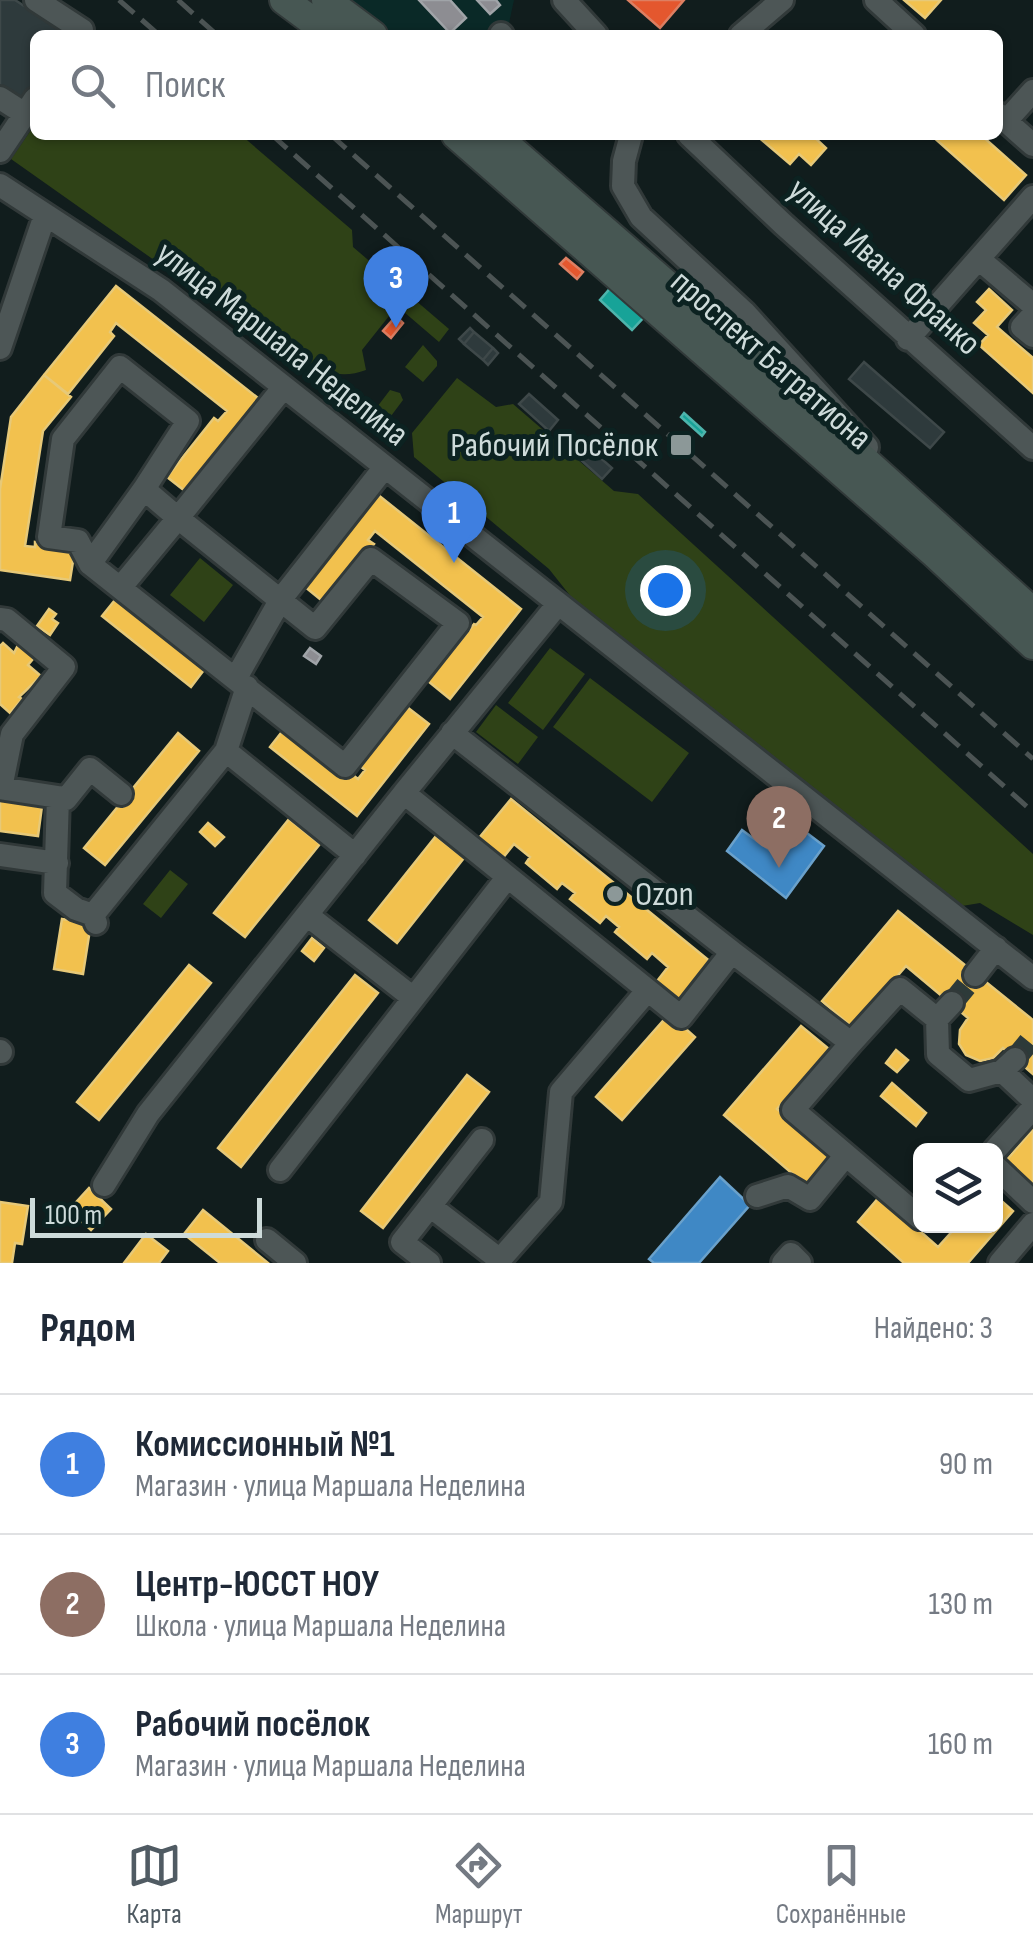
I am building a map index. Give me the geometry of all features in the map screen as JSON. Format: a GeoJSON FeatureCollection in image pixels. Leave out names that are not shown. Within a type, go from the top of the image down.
{"type":"FeatureCollection","features":[{"type":"Feature","properties":{"kind":"main road"},"geometry":{"type":"LineString","coordinates":[[284,0],[323,30]]}},
{"type":"Feature","properties":{"kind":"main road"},"geometry":{"type":"LineString","coordinates":[[326,0],[365,30]]}},
{"type":"Feature","properties":{"kind":"main road","name":"проспект Багратиона"},"geometry":{"type":"LineString","coordinates":[[462,140],[951,538],[1033,612]]}},
{"type":"Feature","properties":{"kind":"main road","name":"проспект Багратиона"},"geometry":{"type":"LineString","coordinates":[[500,140],[1033,645]]}},
{"type":"Feature","properties":{"kind":"street"},"geometry":{"type":"LineString","coordinates":[[36,0],[82,30]]}},
{"type":"Feature","properties":{"kind":"street"},"geometry":{"type":"LineString","coordinates":[[564,0],[591,30]]}},
{"type":"Feature","properties":{"kind":"street"},"geometry":{"type":"LineString","coordinates":[[747,30],[782,0]]}},
{"type":"Feature","properties":{"kind":"street"},"geometry":{"type":"LineString","coordinates":[[876,0],[909,30]]}},
{"type":"Feature","properties":{"kind":"street"},"geometry":{"type":"LineString","coordinates":[[1003,117],[1033,91]]}},
{"type":"Feature","properties":{"kind":"street"},"geometry":{"type":"LineString","coordinates":[[0,98],[30,107],[0,151]]}},
{"type":"Feature","properties":{"kind":"street"},"geometry":{"type":"LineString","coordinates":[[1003,119],[1033,145]]}},
{"type":"Feature","properties":{"kind":"street"},"geometry":{"type":"LineString","coordinates":[[623,140],[623,186],[641,217],[744,312],[951,538]]}},
{"type":"Feature","properties":{"kind":"street","name":"улица Ивана Франко"},"geometry":{"type":"LineString","coordinates":[[694,140],[1033,448]]}},
{"type":"Feature","properties":{"kind":"street","name":"улица Маршала Неделина"},"geometry":{"type":"LineString","coordinates":[[0,185],[160,290],[1033,978]]}},
{"type":"Feature","properties":{"kind":"street"},"geometry":{"type":"LineString","coordinates":[[908,338],[1033,197]]}},
{"type":"Feature","properties":{"kind":"street"},"geometry":{"type":"LineString","coordinates":[[0,348],[45,215]]}},
{"type":"Feature","properties":{"kind":"street"},"geometry":{"type":"LineString","coordinates":[[980,260],[1033,305]]}},
{"type":"Feature","properties":{"kind":"street"},"geometry":{"type":"LineString","coordinates":[[1033,315],[1022,327],[1033,336]]}},
{"type":"Feature","properties":{"kind":"street"},"geometry":{"type":"LineString","coordinates":[[90,564],[188,420],[120,367],[63,438],[50,537],[78,542],[90,564],[345,766],[458,624],[370,558],[316,628],[144,489]]}},
{"type":"Feature","properties":{"kind":"street"},"geometry":{"type":"LineString","coordinates":[[121,586],[283,388]]}},
{"type":"Feature","properties":{"kind":"street"},"geometry":{"type":"LineString","coordinates":[[58,797],[55,892],[94,919],[226,750],[241,683],[281,599],[384,468]]}},
{"type":"Feature","properties":{"kind":"street"},"geometry":{"type":"LineString","coordinates":[[104,1186],[148,1114],[558,604]]}},
{"type":"Feature","properties":{"kind":"street"},"geometry":{"type":"LineString","coordinates":[[0,619],[7,620],[64,666],[12,734],[0,788],[66,799],[90,768],[122,794]]}},
{"type":"Feature","properties":{"kind":"street"},"geometry":{"type":"LineString","coordinates":[[452,734],[851,1043]]}},
{"type":"Feature","properties":{"kind":"street"},"geometry":{"type":"LineString","coordinates":[[226,750],[355,855]]}},
{"type":"Feature","properties":{"kind":"street"},"geometry":{"type":"LineString","coordinates":[[404,793],[681,1018],[732,952]]}},
{"type":"Feature","properties":{"kind":"street"},"geometry":{"type":"LineString","coordinates":[[0,855],[56,863]]}},
{"type":"Feature","properties":{"kind":"street"},"geometry":{"type":"LineString","coordinates":[[280,1170],[506,879]]}},
{"type":"Feature","properties":{"kind":"street"},"geometry":{"type":"LineString","coordinates":[[307,915],[412,998]]}},
{"type":"Feature","properties":{"kind":"street"},"geometry":{"type":"LineString","coordinates":[[975,976],[996,948]]}},
{"type":"Feature","properties":{"kind":"street"},"geometry":{"type":"LineString","coordinates":[[913,1212],[793,1110],[900,989],[944,1011],[938,1054],[969,1080],[1008,1065],[1033,1100]]}},
{"type":"Feature","properties":{"kind":"street"},"geometry":{"type":"LineString","coordinates":[[430,1206],[498,1261],[551,1202],[561,1092],[648,991]]}},
{"type":"Feature","properties":{"kind":"street"},"geometry":{"type":"LineString","coordinates":[[1001,1143],[1033,1108]]}},
{"type":"Feature","properties":{"kind":"street"},"geometry":{"type":"LineString","coordinates":[[429,1263],[402,1242],[482,1140]]}},
{"type":"Feature","properties":{"kind":"street"},"geometry":{"type":"LineString","coordinates":[[757,1196],[788,1186],[810,1199],[846,1155]]}},
{"type":"Feature","properties":{"kind":"street"},"geometry":{"type":"LineString","coordinates":[[1003,1174],[1033,1202]]}},
{"type":"Feature","properties":{"kind":"street"},"geometry":{"type":"LineString","coordinates":[[1000,1263],[1033,1224]]}},
{"type":"Feature","properties":{"kind":"street"},"geometry":{"type":"LineString","coordinates":[[266,1240],[295,1263]]}},
{"type":"Feature","properties":{"kind":"street"},"geometry":{"type":"LineString","coordinates":[[783,1263],[791,1254],[800,1263]]}},
{"type":"Feature","properties":{"kind":"shaded area"},"geometry":{"type":"Polygon","coordinates":[[[281,0],[514,0],[506,30],[314,30],[281,0]]]}},
{"type":"Feature","properties":{"kind":"green space"},"geometry":{"type":"Polygon","coordinates":[[[30,131],[30,140],[247,140],[352,230],[353,247],[449,329],[439,342],[397,306],[362,350],[366,370],[338,374],[313,366],[266,337],[255,338],[171,272],[11,159],[30,131]]]}},
{"type":"Feature","properties":{"kind":"green space"},"geometry":{"type":"Polygon","coordinates":[[[423,345],[437,366],[423,382],[405,367],[423,345]]]}},
{"type":"Feature","properties":{"kind":"green space"},"geometry":{"type":"Polygon","coordinates":[[[457,378],[496,407],[513,404],[614,491],[638,494],[1033,854],[1033,935],[980,903],[962,906],[572,598],[549,569],[414,457],[412,433],[457,378]]]}},
{"type":"Feature","properties":{"kind":"green space"},"geometry":{"type":"Polygon","coordinates":[[[390,390],[400,393],[403,400],[388,420],[381,422],[374,411],[390,390]]]}},
{"type":"Feature","properties":{"kind":"green space"},"geometry":{"type":"Polygon","coordinates":[[[200,558],[233,585],[204,622],[170,595],[200,558]]]}},
{"type":"Feature","properties":{"kind":"green space"},"geometry":{"type":"Polygon","coordinates":[[[550,648],[585,674],[543,730],[508,703],[550,648]]]}},
{"type":"Feature","properties":{"kind":"green space"},"geometry":{"type":"Polygon","coordinates":[[[590,678],[689,753],[652,802],[553,727],[590,678]]]}},
{"type":"Feature","properties":{"kind":"green space"},"geometry":{"type":"Polygon","coordinates":[[[496,705],[538,737],[518,764],[476,732],[496,705]]]}},
{"type":"Feature","properties":{"kind":"green space"},"geometry":{"type":"Polygon","coordinates":[[[170,870],[188,884],[161,918],[143,904],[170,870]]]}},
{"type":"Feature","properties":{"kind":"building: Жильё"},"geometry":{"type":"Polygon","coordinates":[[[904,0],[941,0],[925,18],[904,0]]]}},
{"type":"Feature","properties":{"kind":"building: Жильё"},"geometry":{"type":"Polygon","coordinates":[[[762,140],[817,140],[826,148],[811,165],[799,154],[790,164],[762,140]]]}},
{"type":"Feature","properties":{"kind":"building: Жильё"},"geometry":{"type":"Polygon","coordinates":[[[937,140],[987,140],[1026,175],[1004,200],[937,140]]]}},
{"type":"Feature","properties":{"kind":"building: Жильё"},"geometry":{"type":"Polygon","coordinates":[[[116,286],[263,402],[190,495],[167,477],[214,418],[218,421],[227,411],[116,323],[110,332],[114,336],[68,394],[44,375],[116,286]]]}},
{"type":"Feature","properties":{"kind":"building: Жильё"},"geometry":{"type":"Polygon","coordinates":[[[989,289],[1012,310],[997,327],[1033,358],[1033,393],[979,345],[988,335],[974,323],[986,310],[977,302],[989,289]]]}},
{"type":"Feature","properties":{"kind":"building: Жильё"},"geometry":{"type":"Polygon","coordinates":[[[44,375],[71,397],[43,431],[25,546],[35,547],[35,542],[75,549],[70,580],[0,570],[0,489],[11,417],[44,375]]]}},
{"type":"Feature","properties":{"kind":"building: Жильё"},"geometry":{"type":"Polygon","coordinates":[[[377,494],[521,609],[450,699],[428,681],[483,617],[375,531],[368,540],[374,544],[326,604],[304,586],[377,494]]]}},
{"type":"Feature","properties":{"kind":"building: Жильё"},"geometry":{"type":"Polygon","coordinates":[[[119,595],[207,666],[191,687],[102,616],[119,595]]]}},
{"type":"Feature","properties":{"kind":"building: Жильё"},"geometry":{"type":"Polygon","coordinates":[[[49,609],[56,614],[52,619],[58,623],[50,635],[37,626],[49,609]]]}},
{"type":"Feature","properties":{"kind":"building: Жильё"},"geometry":{"type":"Polygon","coordinates":[[[21,639],[38,653],[28,665],[41,676],[19,697],[22,699],[10,713],[0,704],[0,646],[3,643],[14,653],[21,639]]]}},
{"type":"Feature","properties":{"kind":"building: Жильё"},"geometry":{"type":"Polygon","coordinates":[[[407,707],[429,724],[357,816],[270,747],[288,724],[358,779],[365,770],[360,766],[407,707]]]}},
{"type":"Feature","properties":{"kind":"building: Жильё"},"geometry":{"type":"Polygon","coordinates":[[[178,733],[199,751],[105,865],[84,848],[178,733]]]}},
{"type":"Feature","properties":{"kind":"building: Жильё"},"geometry":{"type":"Polygon","coordinates":[[[511,799],[712,963],[678,1005],[654,985],[668,967],[652,953],[647,959],[615,932],[619,927],[606,916],[600,923],[570,899],[575,893],[562,883],[557,889],[526,863],[530,857],[514,844],[498,864],[474,844],[511,799]]]}},
{"type":"Feature","properties":{"kind":"building: Жильё"},"geometry":{"type":"Polygon","coordinates":[[[0,800],[42,806],[38,836],[0,831],[0,800]]]}},
{"type":"Feature","properties":{"kind":"building: Жильё"},"geometry":{"type":"Polygon","coordinates":[[[772,802],[782,810],[775,818],[765,810],[772,802]]]}},
{"type":"Feature","properties":{"kind":"building: Жильё"},"geometry":{"type":"Polygon","coordinates":[[[289,819],[320,844],[245,937],[214,913],[289,819]]]}},
{"type":"Feature","properties":{"kind":"building: Жильё"},"geometry":{"type":"Polygon","coordinates":[[[208,823],[224,837],[215,846],[200,832],[208,823]]]}},
{"type":"Feature","properties":{"kind":"building: Жильё"},"geometry":{"type":"Polygon","coordinates":[[[436,836],[464,858],[397,943],[369,920],[436,836]]]}},
{"type":"Feature","properties":{"kind":"building: Жильё"},"geometry":{"type":"Polygon","coordinates":[[[898,911],[1033,1020],[1033,1074],[1003,1048],[993,1058],[980,1061],[966,1055],[959,1044],[960,1030],[968,1018],[906,966],[853,1028],[822,1001],[898,911]]]}},
{"type":"Feature","properties":{"kind":"building: Жильё"},"geometry":{"type":"Polygon","coordinates":[[[62,919],[91,923],[83,974],[54,969],[62,919]]]}},
{"type":"Feature","properties":{"kind":"building: Жильё"},"geometry":{"type":"Polygon","coordinates":[[[312,938],[324,948],[314,961],[302,951],[312,938]]]}},
{"type":"Feature","properties":{"kind":"building: Жильё"},"geometry":{"type":"Polygon","coordinates":[[[189,965],[211,983],[99,1120],[77,1102],[189,965]]]}},
{"type":"Feature","properties":{"kind":"building: Жильё"},"geometry":{"type":"Polygon","coordinates":[[[355,975],[378,993],[241,1167],[218,1148],[355,975]]]}},
{"type":"Feature","properties":{"kind":"building: Жильё"},"geometry":{"type":"Polygon","coordinates":[[[669,1014],[695,1037],[622,1120],[596,1097],[669,1014]]]}},
{"type":"Feature","properties":{"kind":"building: Жильё"},"geometry":{"type":"Polygon","coordinates":[[[801,1026],[830,1050],[777,1109],[834,1158],[808,1187],[724,1115],[801,1026]]]}},
{"type":"Feature","properties":{"kind":"building: Жильё"},"geometry":{"type":"Polygon","coordinates":[[[896,1050],[908,1060],[897,1072],[886,1063],[896,1050]]]}},
{"type":"Feature","properties":{"kind":"building: Жильё"},"geometry":{"type":"Polygon","coordinates":[[[467,1075],[489,1092],[383,1228],[361,1211],[467,1075]]]}},
{"type":"Feature","properties":{"kind":"building: Жильё"},"geometry":{"type":"Polygon","coordinates":[[[892,1083],[926,1113],[916,1126],[881,1096],[892,1083]]]}},
{"type":"Feature","properties":{"kind":"building: Жильё"},"geometry":{"type":"Polygon","coordinates":[[[1033,1129],[1033,1186],[1005,1162],[1033,1129]]]}},
{"type":"Feature","properties":{"kind":"building: Жильё"},"geometry":{"type":"Polygon","coordinates":[[[89,1188],[111,1209],[91,1230],[69,1210],[89,1188]]]}},
{"type":"Feature","properties":{"kind":"building: Жильё"},"geometry":{"type":"Polygon","coordinates":[[[880,1196],[913,1225],[913,1233],[922,1233],[938,1247],[951,1233],[994,1233],[968,1263],[904,1263],[858,1222],[880,1196]]]}},
{"type":"Feature","properties":{"kind":"building: Жильё"},"geometry":{"type":"Polygon","coordinates":[[[0,1202],[28,1206],[22,1244],[15,1243],[12,1263],[0,1263],[0,1202]]]}},
{"type":"Feature","properties":{"kind":"building: Жильё"},"geometry":{"type":"Polygon","coordinates":[[[1003,1202],[1013,1211],[1003,1223],[1003,1202]]]}},
{"type":"Feature","properties":{"kind":"building: Жильё"},"geometry":{"type":"Polygon","coordinates":[[[203,1210],[268,1263],[220,1263],[184,1234],[203,1210]]]}},
{"type":"Feature","properties":{"kind":"building: Жильё"},"geometry":{"type":"Polygon","coordinates":[[[146,1234],[168,1251],[159,1263],[124,1263],[146,1234]]]}},
{"type":"Feature","properties":{"kind":"building: Торговля"},"geometry":{"type":"Polygon","coordinates":[[[628,0],[684,0],[660,28],[628,0]]]}},
{"type":"Feature","properties":{"kind":"building: Торговля"},"geometry":{"type":"Polygon","coordinates":[[[566,258],[583,272],[577,279],[560,264],[566,258]]]}},
{"type":"Feature","properties":{"kind":"building: Торговля"},"geometry":{"type":"Polygon","coordinates":[[[396,316],[403,323],[391,338],[383,331],[396,316]]]}},
{"type":"Feature","properties":{"kind":"building: Школы"},"geometry":{"type":"Polygon","coordinates":[[[742,830],[782,859],[803,830],[824,846],[786,898],[727,851],[742,830]]]}},
{"type":"Feature","properties":{"kind":"building: Школы"},"geometry":{"type":"Polygon","coordinates":[[[720,1177],[750,1205],[699,1263],[654,1263],[649,1259],[720,1177]]]}},
{"type":"Feature","properties":{"kind":"building: Учреждения"},"geometry":{"type":"Polygon","coordinates":[[[613,285],[646,315],[632,330],[600,300],[613,285]]]}},
{"type":"Feature","properties":{"kind":"building: Учреждения"},"geometry":{"type":"Polygon","coordinates":[[[684,413],[705,432],[702,436],[681,417],[684,413]]]}},
{"type":"Feature","properties":{"kind":"building: Промзона"},"geometry":{"type":"Polygon","coordinates":[[[419,0],[450,0],[466,18],[453,30],[447,30],[419,0]]]}},
{"type":"Feature","properties":{"kind":"building: Промзона"},"geometry":{"type":"Polygon","coordinates":[[[477,0],[496,0],[500,5],[490,14],[477,0]]]}},
{"type":"Feature","properties":{"kind":"building: Промзона"},"geometry":{"type":"Polygon","coordinates":[[[310,648],[321,656],[316,664],[304,656],[310,648]]]}},
{"type":"Feature","properties":{"kind":"building: Прочее"},"geometry":{"type":"Polygon","coordinates":[[[0,0],[15,0],[60,30],[30,30],[30,93],[24,102],[0,87],[0,0]]]}},
{"type":"Feature","properties":{"kind":"building: Прочее"},"geometry":{"type":"Polygon","coordinates":[[[470,328],[474,332],[464,344],[459,339],[470,328]]]}},
{"type":"Feature","properties":{"kind":"building: Прочее"},"geometry":{"type":"Polygon","coordinates":[[[474,332],[493,348],[483,360],[464,344],[474,332]]]}},
{"type":"Feature","properties":{"kind":"building: Прочее"},"geometry":{"type":"Polygon","coordinates":[[[493,348],[498,353],[488,365],[483,360],[493,348]]]}},
{"type":"Feature","properties":{"kind":"building: Прочее"},"geometry":{"type":"Polygon","coordinates":[[[864,362],[944,432],[930,448],[849,379],[864,362]]]}},
{"type":"Feature","properties":{"kind":"building: Прочее"},"geometry":{"type":"Polygon","coordinates":[[[529,394],[558,420],[549,431],[519,404],[529,394]]]}},
{"type":"Feature","properties":{"kind":"building: Прочее"},"geometry":{"type":"Polygon","coordinates":[[[579,439],[612,468],[602,479],[570,450],[579,439]]]}},
{"type":"Feature","properties":{"kind":"tunnel"},"geometry":{"type":"LineString","coordinates":[[952,1003],[975,975]]}},
{"type":"Feature","properties":{"kind":"tunnel"},"geometry":{"type":"LineString","coordinates":[[1015,1059],[1033,1037]]}},
{"type":"Feature","properties":{"kind":"railway"},"geometry":{"type":"LineString","coordinates":[[119,0],[153,30]]}},
{"type":"Feature","properties":{"kind":"railway"},"geometry":{"type":"LineString","coordinates":[[178,0],[211,30]]}},
{"type":"Feature","properties":{"kind":"railway"},"geometry":{"type":"LineString","coordinates":[[278,140],[1033,812]]}},
{"type":"Feature","properties":{"kind":"railway"},"geometry":{"type":"LineString","coordinates":[[337,140],[1033,759]]}},
{"type":"Feature","properties":{"kind":"place","name":"Рабочий посёлок"},"geometry":{"type":"Point","coordinates":[396,328]}},
{"type":"Feature","properties":{"kind":"place","name":"Рабочий Посёлок"},"geometry":{"type":"Point","coordinates":[681,445]}},
{"type":"Feature","properties":{"kind":"place","name":"Комиссионный №1"},"geometry":{"type":"Point","coordinates":[454,563]}},
{"type":"Feature","properties":{"kind":"place","name":"Центр-ЮССТ НОУ"},"geometry":{"type":"Point","coordinates":[779,868]}},
{"type":"Feature","properties":{"kind":"place","name":"Ozon"},"geometry":{"type":"Point","coordinates":[615,894]}}]}
